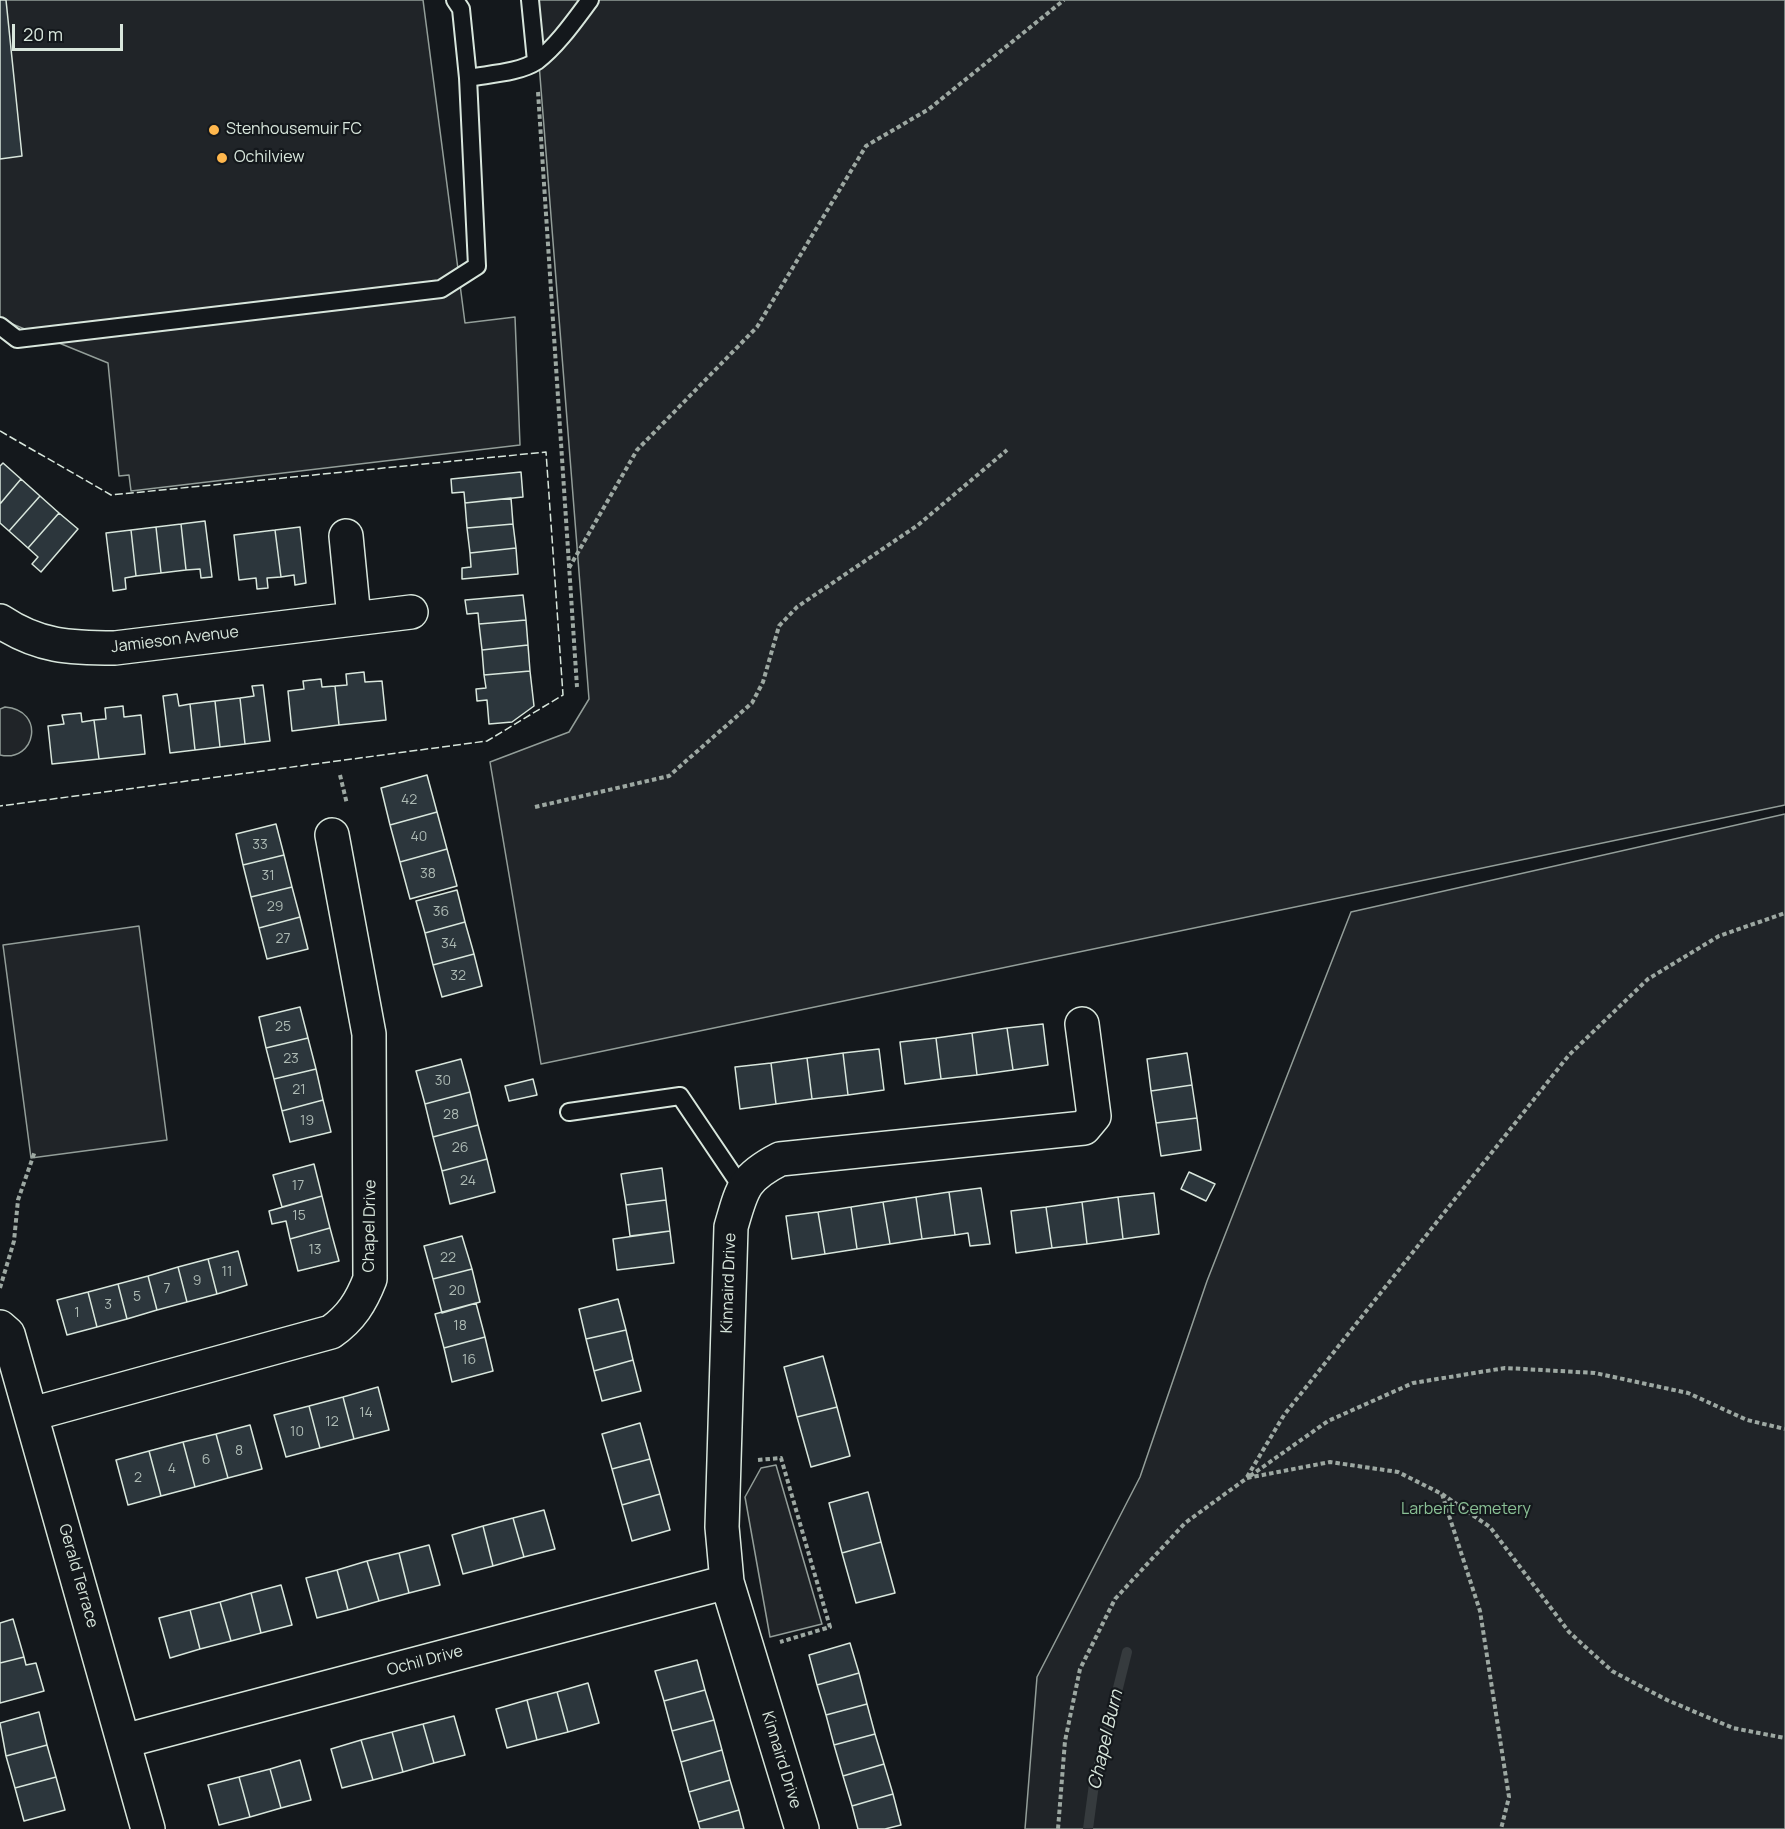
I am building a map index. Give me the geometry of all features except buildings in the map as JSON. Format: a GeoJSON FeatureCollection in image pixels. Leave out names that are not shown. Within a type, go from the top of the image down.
{"type":"FeatureCollection","features":[{"type":"Feature","properties":{"kind":"street"},"geometry":{"type":"LineString","coordinates":[[346,536],[354,618]]}},
{"type":"Feature","properties":{"kind":"street","name":"Jamieson Avenue"},"geometry":{"type":"LineString","coordinates":[[0,621],[32,640],[68,648],[116,648],[411,612]]}},
{"type":"Feature","properties":{"kind":"street","name":"Chapel Drive"},"geometry":{"type":"LineString","coordinates":[[32,1414],[331,1332],[347,1321],[362,1300],[370,1279],[369,1034],[332,835]]}},
{"type":"Feature","properties":{"kind":"street"},"geometry":{"type":"LineString","coordinates":[[742,1188],[760,1169],[780,1159],[1084,1128],[1094,1116],[1082,1024]]}},
{"type":"Feature","properties":{"kind":"street","name":"Kinnaird Drive"},"geometry":{"type":"LineString","coordinates":[[742,1188],[731,1227],[722,1527],[727,1582],[802,1829]]}},
{"type":"Feature","properties":{"kind":"street","name":"Gerald Terrace"},"geometry":{"type":"LineString","coordinates":[[0,1327],[8,1334],[32,1414],[148,1829]]}},
{"type":"Feature","properties":{"kind":"street","name":"Ochil Drive"},"geometry":{"type":"LineString","coordinates":[[124,1741],[727,1582]]}},
{"type":"Feature","properties":{"kind":"lane"},"geometry":{"type":"LineString","coordinates":[[0,326],[17,339],[441,289],[477,266],[468,78],[461,9],[455,0]]}},
{"type":"Feature","properties":{"kind":"lane"},"geometry":{"type":"LineString","coordinates":[[530,0],[536,61]]}},
{"type":"Feature","properties":{"kind":"lane"},"geometry":{"type":"LineString","coordinates":[[468,78],[513,69],[536,61],[574,22],[590,0]]}},
{"type":"Feature","properties":{"kind":"lane"},"geometry":{"type":"LineString","coordinates":[[569,1112],[680,1096],[742,1188]]}},
{"type":"Feature","properties":{"kind":"path"},"geometry":{"type":"LineString","coordinates":[[569,568],[637,450],[757,327],[866,146],[929,109],[1064,0]]}},
{"type":"Feature","properties":{"kind":"path"},"geometry":{"type":"LineString","coordinates":[[536,61],[577,687]]}},
{"type":"Feature","properties":{"kind":"path"},"geometry":{"type":"LineString","coordinates":[[535,807],[669,777],[752,703],[763,682],[779,626],[797,607],[918,525],[1007,450]]}},
{"type":"Feature","properties":{"kind":"path"},"geometry":{"type":"LineString","coordinates":[[1247,1478],[1284,1415],[1569,1055],[1648,979],[1719,936],[1785,913]]}},
{"type":"Feature","properties":{"kind":"path"},"geometry":{"type":"LineString","coordinates":[[0,1288],[14,1241],[18,1200],[35,1151]]}},
{"type":"Feature","properties":{"kind":"path"},"geometry":{"type":"LineString","coordinates":[[1058,1829],[1065,1741],[1080,1669],[1115,1599],[1185,1523],[1328,1420],[1413,1383],[1505,1368],[1595,1373],[1688,1393],[1747,1420],[1785,1429]]}},
{"type":"Feature","properties":{"kind":"path"},"geometry":{"type":"LineString","coordinates":[[723,1462],[781,1458],[830,1627],[748,1651]]}},
{"type":"Feature","properties":{"kind":"path"},"geometry":{"type":"LineString","coordinates":[[1247,1478],[1330,1462],[1398,1472],[1442,1494],[1490,1527],[1569,1632],[1612,1671],[1667,1700],[1733,1728],[1785,1738]]}},
{"type":"Feature","properties":{"kind":"path"},"geometry":{"type":"LineString","coordinates":[[1442,1494],[1480,1611],[1509,1797],[1501,1829]]}},
{"type":"Feature","properties":{"kind":"green space","name":"Ochilview"},"geometry":{"type":"Polygon","coordinates":[[[0,0],[423,0],[465,323],[515,317],[520,445],[131,491],[129,475],[119,476],[108,363],[0,319],[0,0]]]}},
{"type":"Feature","properties":{"kind":"green space"},"geometry":{"type":"Polygon","coordinates":[[[534,0],[1785,0],[1785,805],[541,1064],[490,762],[569,732],[589,699],[534,0]]]}},
{"type":"Feature","properties":{"kind":"green space"},"geometry":{"type":"Polygon","coordinates":[[[5,707],[18,710],[27,717],[31,726],[28,744],[22,751],[12,755],[0,755],[0,709],[5,707]]]}},
{"type":"Feature","properties":{"kind":"green space","name":"Larbert Cemetery"},"geometry":{"type":"Polygon","coordinates":[[[1785,814],[1785,1829],[1025,1829],[1037,1677],[1140,1477],[1207,1281],[1351,912],[1785,814]]]}},
{"type":"Feature","properties":{"kind":"green space"},"geometry":{"type":"Polygon","coordinates":[[[139,926],[167,1140],[31,1158],[3,945],[139,926]]]}},
{"type":"Feature","properties":{"kind":"green space"},"geometry":{"type":"Polygon","coordinates":[[[776,1465],[822,1624],[770,1637],[745,1497],[761,1468],[776,1465]]]}},
{"type":"Feature","properties":{"kind":"waterway","name":"Chapel Burn"},"geometry":{"type":"LineString","coordinates":[[1088,1829],[1094,1784],[1127,1652]]}},
{"type":"Feature","properties":{"kind":"fence"},"geometry":{"type":"LineString","coordinates":[[0,431],[111,495],[546,452],[563,695],[487,741],[0,806]]}},
{"type":"Feature","properties":{"kind":"place","name":"Stenhousemuir FC"},"geometry":{"type":"Point","coordinates":[214,130]}},
{"type":"Feature","properties":{"kind":"place","name":"Ochilview"},"geometry":{"type":"Point","coordinates":[222,158]}}]}
